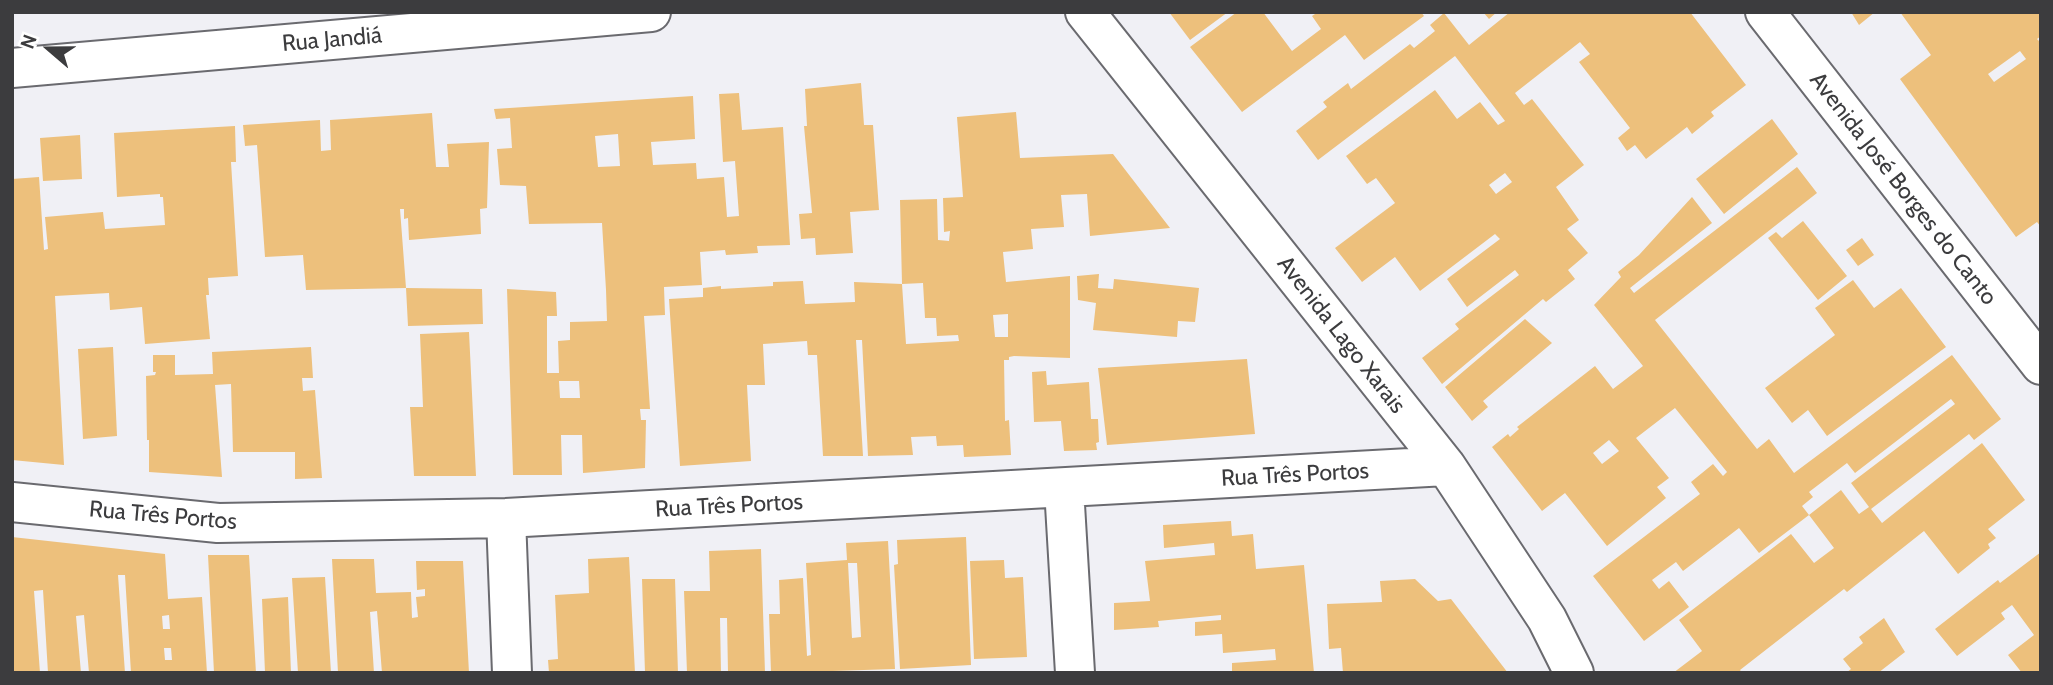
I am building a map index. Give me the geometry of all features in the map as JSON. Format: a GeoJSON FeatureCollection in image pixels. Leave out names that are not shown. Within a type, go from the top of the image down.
{"type":"FeatureCollection","features":[{"type":"Feature","properties":{"kind":"street","name":"Rua Jandiá"},"geometry":{"type":"LineString","coordinates":[[12,68],[651,12]]}},
{"type":"Feature","properties":{"kind":"street","name":"Avenida Lago Xarais"},"geometry":{"type":"LineString","coordinates":[[1086,12],[1446,466],[1547,619],[1574,673]]}},
{"type":"Feature","properties":{"kind":"street","name":"Avenida José Borges do Canto"},"geometry":{"type":"LineString","coordinates":[[1765,12],[2041,365]]}},
{"type":"Feature","properties":{"kind":"street","name":"Rua Três Portos"},"geometry":{"type":"LineString","coordinates":[[12,502],[218,523],[506,518],[1446,466]]}},
{"type":"Feature","properties":{"kind":"street"},"geometry":{"type":"LineString","coordinates":[[1064,488],[1074,673]]}},
{"type":"Feature","properties":{"kind":"street"},"geometry":{"type":"LineString","coordinates":[[506,518],[512,673]]}},
{"type":"Feature","properties":{"kind":"building"},"geometry":{"type":"Polygon","coordinates":[[[1169,12],[1228,12],[1190,40],[1169,12]]]}},
{"type":"Feature","properties":{"kind":"building"},"geometry":{"type":"Polygon","coordinates":[[[1237,12],[1263,12],[1292,51],[1321,29],[1312,16],[1318,12],[1421,12],[1424,16],[1364,60],[1345,35],[1242,112],[1190,47],[1237,12]]]}},
{"type":"Feature","properties":{"kind":"building"},"geometry":{"type":"Polygon","coordinates":[[[1483,12],[1497,12],[1489,19],[1483,12]]]}},
{"type":"Feature","properties":{"kind":"building"},"geometry":{"type":"Polygon","coordinates":[[[1510,12],[1690,12],[1746,85],[1711,112],[1714,116],[1692,134],[1687,127],[1646,159],[1635,145],[1627,151],[1618,138],[1630,128],[1579,62],[1590,54],[1580,42],[1515,93],[1524,105],[1532,99],[1584,165],[1556,187],[1579,220],[1567,229],[1588,253],[1568,270],[1575,279],[1546,302],[1543,299],[1442,384],[1422,358],[1459,329],[1455,324],[1519,275],[1515,270],[1467,307],[1447,279],[1500,239],[1495,234],[1420,291],[1395,257],[1362,282],[1335,248],[1395,203],[1376,178],[1367,184],[1346,156],[1435,90],[1457,119],[1480,102],[1498,125],[1505,121],[1455,56],[1318,160],[1296,131],[1327,107],[1323,102],[1348,83],[1351,89],[1410,44],[1414,48],[1435,31],[1430,25],[1444,13],[1469,45],[1510,12]],[[1505,173],[1489,185],[1496,194],[1512,182],[1505,173]]]}},
{"type":"Feature","properties":{"kind":"building"},"geometry":{"type":"Polygon","coordinates":[[[1851,12],[1875,12],[1859,25],[1851,12]]]}},
{"type":"Feature","properties":{"kind":"building"},"geometry":{"type":"Polygon","coordinates":[[[1900,12],[2041,12],[2041,36],[2037,39],[2041,43],[2041,227],[2037,222],[2016,237],[1900,79],[1931,55],[1900,12]],[[2020,51],[1988,74],[1994,82],[2026,59],[2020,51]]]}},
{"type":"Feature","properties":{"kind":"building"},"geometry":{"type":"Polygon","coordinates":[[[861,83],[864,125],[873,125],[879,210],[850,212],[853,253],[816,255],[815,238],[801,239],[799,214],[812,213],[804,126],[807,126],[805,89],[861,83]]]}},
{"type":"Feature","properties":{"kind":"building"},"geometry":{"type":"Polygon","coordinates":[[[739,93],[742,130],[783,127],[790,245],[757,246],[758,253],[726,255],[725,250],[700,252],[702,285],[664,287],[665,315],[644,316],[650,409],[640,409],[641,420],[646,420],[645,468],[583,473],[582,435],[561,435],[562,475],[513,475],[507,289],[556,292],[557,316],[547,316],[547,373],[559,373],[558,341],[570,340],[570,322],[607,321],[606,290],[602,223],[529,224],[526,186],[500,185],[497,149],[512,148],[510,118],[496,119],[494,109],[693,96],[695,139],[651,142],[653,165],[696,163],[697,179],[724,177],[727,217],[739,216],[735,161],[723,162],[719,94],[739,93]],[[618,134],[595,136],[598,167],[620,166],[618,134]],[[559,381],[560,398],[580,398],[579,381],[559,381]]]}},
{"type":"Feature","properties":{"kind":"building"},"geometry":{"type":"Polygon","coordinates":[[[1016,112],[1020,158],[1113,154],[1170,228],[1090,236],[1087,194],[1061,195],[1064,227],[1031,229],[1033,249],[1003,252],[1006,282],[1070,276],[1070,358],[1014,356],[1004,360],[1005,421],[1009,420],[1011,455],[964,457],[963,445],[937,446],[936,436],[911,437],[913,455],[868,456],[862,340],[856,340],[863,456],[823,456],[817,355],[808,355],[807,341],[763,344],[765,385],[747,385],[751,461],[680,466],[669,299],[703,297],[703,288],[773,286],[773,282],[803,281],[805,304],[855,302],[854,282],[902,284],[900,200],[937,199],[938,240],[949,241],[950,231],[944,232],[943,198],[963,197],[957,117],[1016,112]],[[923,283],[902,284],[906,344],[959,341],[958,335],[937,336],[936,318],[925,318],[923,283]],[[1008,314],[993,315],[995,337],[1008,337],[1008,314]]]}},
{"type":"Feature","properties":{"kind":"building"},"geometry":{"type":"Polygon","coordinates":[[[432,113],[436,167],[449,167],[447,144],[489,142],[487,208],[480,209],[481,234],[409,240],[408,218],[404,219],[404,209],[400,209],[406,288],[306,290],[303,255],[265,257],[257,145],[245,146],[243,125],[320,120],[321,151],[331,150],[330,120],[432,113]]]}},
{"type":"Feature","properties":{"kind":"building"},"geometry":{"type":"Polygon","coordinates":[[[1772,119],[1798,154],[1724,214],[1696,179],[1772,119]]]}},
{"type":"Feature","properties":{"kind":"building"},"geometry":{"type":"Polygon","coordinates":[[[235,126],[236,162],[231,162],[238,276],[208,278],[209,295],[206,295],[210,339],[145,344],[142,307],[110,310],[109,293],[55,296],[64,465],[12,460],[12,179],[39,177],[44,250],[48,249],[45,217],[103,212],[105,229],[165,225],[163,197],[160,197],[160,194],[117,197],[114,133],[235,126]]]}},
{"type":"Feature","properties":{"kind":"building"},"geometry":{"type":"Polygon","coordinates":[[[80,135],[82,179],[43,181],[40,138],[80,135]]]}},
{"type":"Feature","properties":{"kind":"building"},"geometry":{"type":"Polygon","coordinates":[[[1797,167],[1817,193],[1655,320],[1757,449],[1769,439],[1794,473],[1952,355],[2001,419],[1974,440],[1969,434],[1871,509],[1882,523],[1982,443],[2025,500],[1988,529],[1996,538],[1988,544],[1990,548],[1958,574],[1924,531],[1847,592],[1844,589],[1740,670],[1742,673],[1673,673],[1702,651],[1679,620],[1791,534],[1814,563],[1834,548],[1809,515],[1759,553],[1739,528],[1683,571],[1676,562],[1652,580],[1659,589],[1669,581],[1689,607],[1644,641],[1593,576],[1700,494],[1691,482],[1713,464],[1723,476],[1727,472],[1675,408],[1636,438],[1669,478],[1657,487],[1666,498],[1607,546],[1565,493],[1542,511],[1492,447],[1508,434],[1510,437],[1519,429],[1517,427],[1595,366],[1613,389],[1643,366],[1594,305],[1621,277],[1618,272],[1639,255],[1692,197],[1712,223],[1630,288],[1634,293],[1797,167]],[[1951,399],[1855,473],[1847,463],[1809,492],[1813,497],[1802,506],[1809,515],[1841,490],[1859,514],[1869,507],[1851,483],[1955,404],[1951,399]],[[1609,440],[1593,453],[1602,464],[1619,451],[1609,440]]]}},
{"type":"Feature","properties":{"kind":"building"},"geometry":{"type":"Polygon","coordinates":[[[1803,221],[1847,276],[1818,300],[1768,238],[1776,232],[1782,238],[1803,221]]]}},
{"type":"Feature","properties":{"kind":"building"},"geometry":{"type":"Polygon","coordinates":[[[1862,238],[1874,255],[1858,266],[1846,250],[1862,238]]]}},
{"type":"Feature","properties":{"kind":"building"},"geometry":{"type":"Polygon","coordinates":[[[1099,274],[1098,288],[1113,289],[1114,279],[1199,288],[1195,322],[1178,321],[1177,337],[1093,330],[1096,303],[1078,300],[1077,276],[1099,274]]]}},
{"type":"Feature","properties":{"kind":"building"},"geometry":{"type":"Polygon","coordinates":[[[1853,280],[1874,308],[1901,288],[1946,347],[1827,436],[1808,410],[1792,423],[1765,388],[1835,335],[1815,308],[1853,280]]]}},
{"type":"Feature","properties":{"kind":"building"},"geometry":{"type":"Polygon","coordinates":[[[406,288],[482,289],[483,324],[408,326],[406,288]]]}},
{"type":"Feature","properties":{"kind":"building"},"geometry":{"type":"Polygon","coordinates":[[[1525,319],[1552,343],[1483,401],[1488,407],[1472,421],[1445,387],[1525,319]]]}},
{"type":"Feature","properties":{"kind":"building"},"geometry":{"type":"Polygon","coordinates":[[[469,332],[476,476],[414,476],[410,407],[423,407],[420,334],[469,332]]]}},
{"type":"Feature","properties":{"kind":"building"},"geometry":{"type":"Polygon","coordinates":[[[113,347],[117,436],[83,439],[78,349],[113,347]]]}},
{"type":"Feature","properties":{"kind":"building"},"geometry":{"type":"Polygon","coordinates":[[[311,347],[313,378],[302,378],[303,391],[315,390],[322,478],[295,479],[295,452],[233,452],[231,384],[215,385],[222,477],[149,472],[146,376],[155,375],[156,372],[153,372],[153,355],[175,355],[175,375],[213,374],[212,352],[311,347]]]}},
{"type":"Feature","properties":{"kind":"building"},"geometry":{"type":"Polygon","coordinates":[[[1247,359],[1255,434],[1107,445],[1098,368],[1247,359]]]}},
{"type":"Feature","properties":{"kind":"building"},"geometry":{"type":"Polygon","coordinates":[[[1046,371],[1047,385],[1089,382],[1091,419],[1098,419],[1097,450],[1064,451],[1061,421],[1034,422],[1032,372],[1046,371]]]}},
{"type":"Feature","properties":{"kind":"building"},"geometry":{"type":"Polygon","coordinates":[[[1231,521],[1232,536],[1253,534],[1256,569],[1304,565],[1314,673],[1232,673],[1232,663],[1276,660],[1275,649],[1223,653],[1222,634],[1195,636],[1195,622],[1221,620],[1221,615],[1158,621],[1159,627],[1114,630],[1114,603],[1150,601],[1145,561],[1215,555],[1214,543],[1164,548],[1163,525],[1231,521]]]}},
{"type":"Feature","properties":{"kind":"building"},"geometry":{"type":"Polygon","coordinates":[[[12,537],[165,554],[168,599],[202,597],[207,673],[131,673],[125,575],[118,575],[125,673],[89,673],[84,615],[76,616],[81,673],[48,673],[43,590],[34,591],[40,673],[12,673],[12,537]],[[169,615],[162,616],[163,629],[170,629],[169,615]],[[164,648],[165,660],[172,660],[171,648],[164,648]]]}},
{"type":"Feature","properties":{"kind":"building"},"geometry":{"type":"Polygon","coordinates":[[[966,537],[971,665],[900,669],[894,565],[898,564],[897,540],[966,537]]]}},
{"type":"Feature","properties":{"kind":"building"},"geometry":{"type":"Polygon","coordinates":[[[888,541],[895,669],[771,673],[769,614],[780,614],[779,580],[803,578],[807,656],[811,655],[806,563],[847,560],[846,543],[888,541]],[[848,563],[852,638],[861,637],[857,563],[848,563]]]}},
{"type":"Feature","properties":{"kind":"building"},"geometry":{"type":"Polygon","coordinates":[[[761,549],[765,673],[728,673],[727,618],[720,618],[721,673],[687,673],[684,591],[710,591],[709,551],[761,549]]]}},
{"type":"Feature","properties":{"kind":"building"},"geometry":{"type":"Polygon","coordinates":[[[2041,552],[2041,673],[2022,673],[2008,655],[2034,635],[2012,605],[2001,613],[2005,619],[1957,656],[1935,629],[1998,580],[2000,583],[2041,552]]]}},
{"type":"Feature","properties":{"kind":"building"},"geometry":{"type":"Polygon","coordinates":[[[208,555],[249,555],[256,673],[214,673],[208,555]]]}},
{"type":"Feature","properties":{"kind":"building"},"geometry":{"type":"Polygon","coordinates":[[[629,557],[635,673],[549,673],[548,660],[558,659],[555,595],[589,593],[588,559],[629,557]]]}},
{"type":"Feature","properties":{"kind":"building"},"geometry":{"type":"Polygon","coordinates":[[[332,559],[374,559],[376,593],[411,592],[412,618],[418,617],[416,597],[425,596],[425,589],[417,590],[416,561],[463,561],[469,673],[382,673],[377,611],[370,612],[374,673],[338,673],[332,559]]]}},
{"type":"Feature","properties":{"kind":"building"},"geometry":{"type":"Polygon","coordinates":[[[1004,560],[1005,578],[1023,577],[1027,657],[974,659],[970,561],[1004,560]]]}},
{"type":"Feature","properties":{"kind":"building"},"geometry":{"type":"Polygon","coordinates":[[[325,577],[331,673],[298,673],[292,578],[325,577]]]}},
{"type":"Feature","properties":{"kind":"building"},"geometry":{"type":"Polygon","coordinates":[[[642,579],[675,579],[678,673],[645,673],[642,579]]]}},
{"type":"Feature","properties":{"kind":"building"},"geometry":{"type":"Polygon","coordinates":[[[1415,579],[1438,601],[1451,599],[1508,673],[1343,673],[1341,648],[1329,649],[1327,604],[1382,602],[1380,581],[1415,579]]]}},
{"type":"Feature","properties":{"kind":"building"},"geometry":{"type":"Polygon","coordinates":[[[288,597],[291,673],[265,673],[262,599],[288,597]]]}},
{"type":"Feature","properties":{"kind":"building"},"geometry":{"type":"Polygon","coordinates":[[[1884,618],[1905,652],[1878,673],[1846,673],[1851,669],[1843,659],[1863,643],[1859,637],[1884,618]]]}}]}
